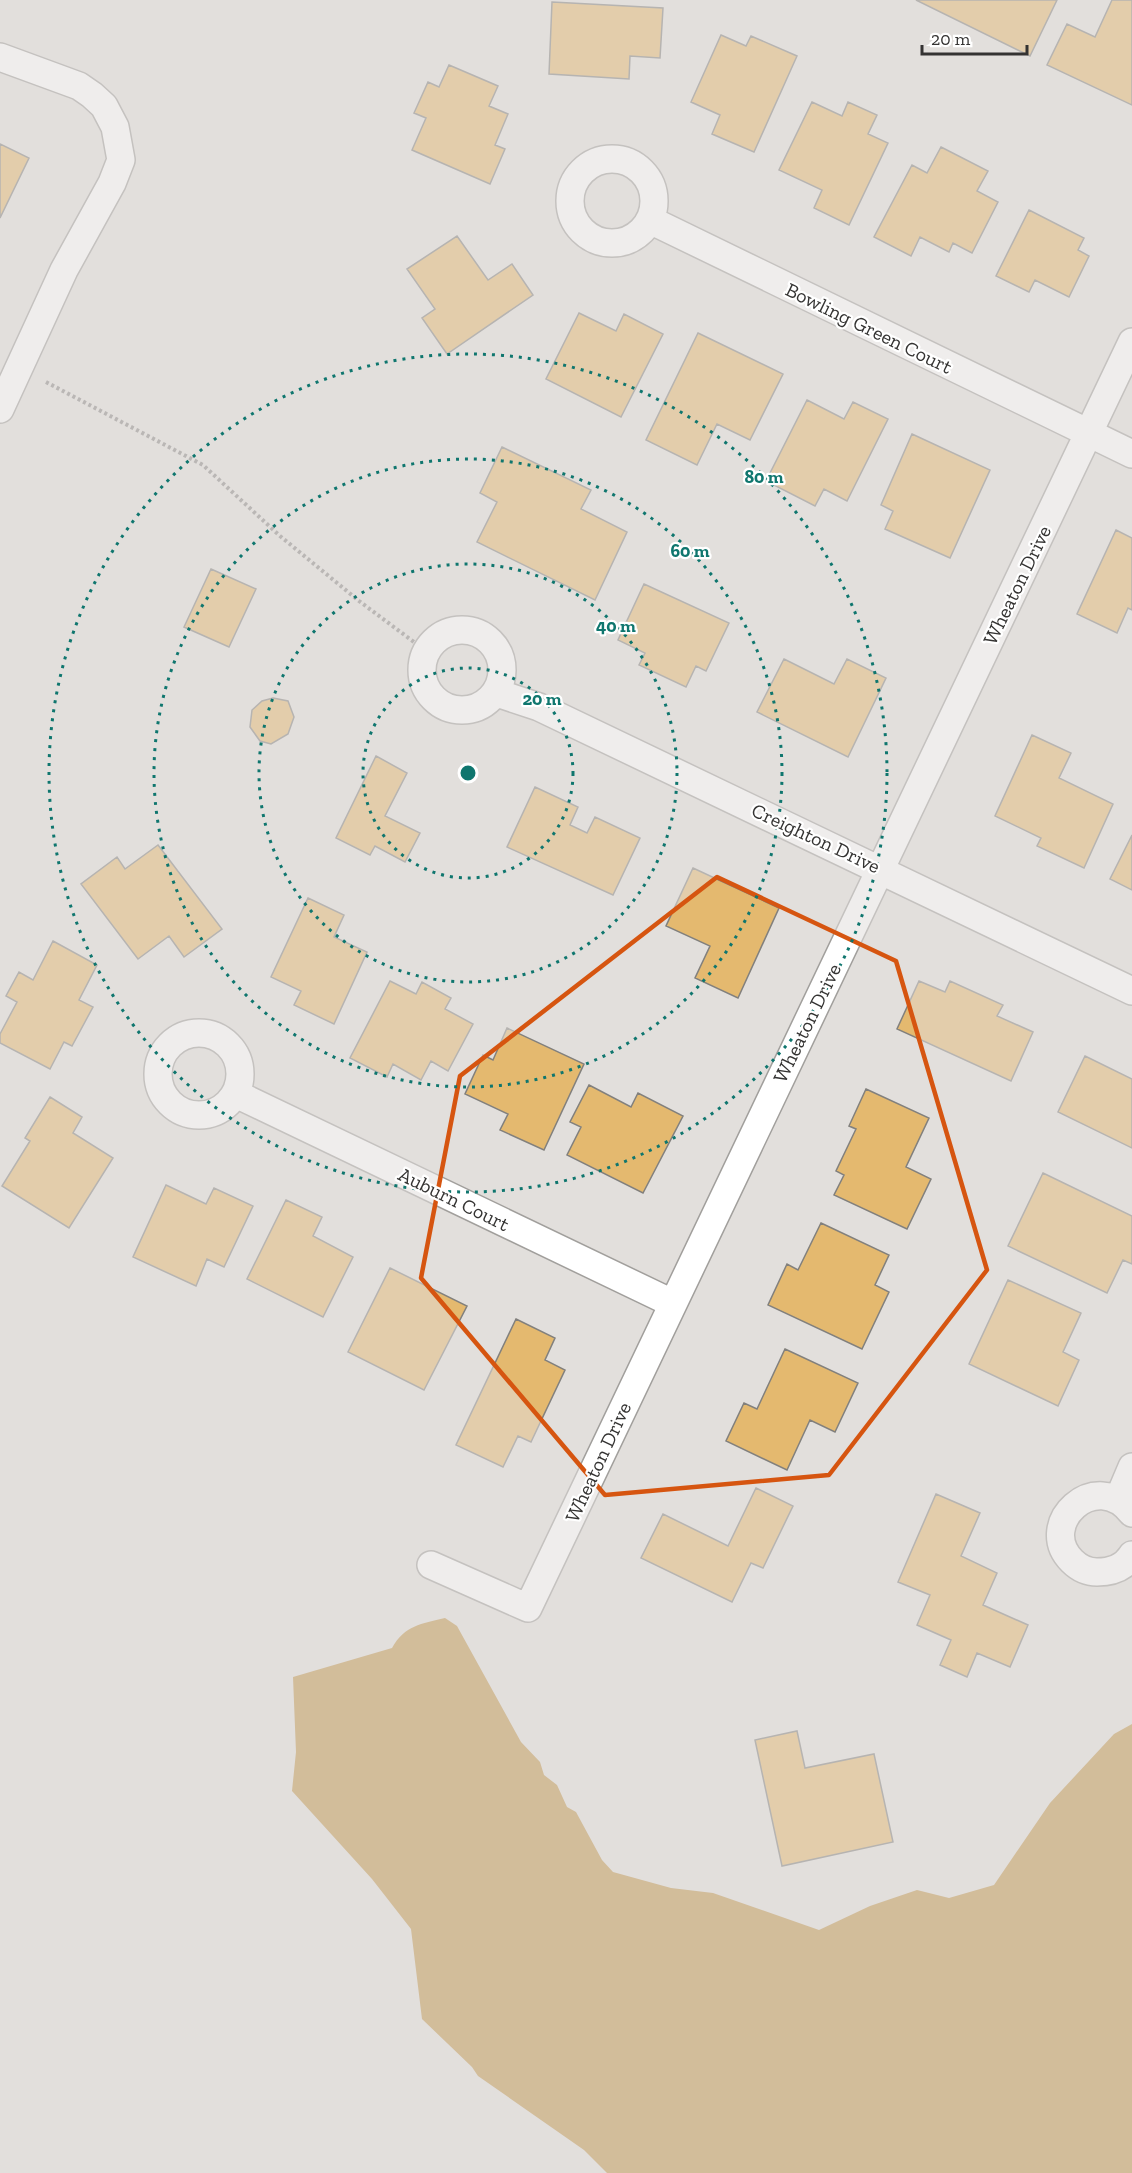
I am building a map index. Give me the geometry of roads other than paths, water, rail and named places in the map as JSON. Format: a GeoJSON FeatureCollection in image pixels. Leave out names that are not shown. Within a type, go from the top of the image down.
{"type":"FeatureCollection","features":[{"type":"Feature","properties":{"kind":"street"},"geometry":{"type":"LineString","coordinates":[[0,57],[79,86],[104,106],[117,135],[121,160],[112,183],[64,270],[0,410]]}},
{"type":"Feature","properties":{"kind":"street","name":"Bowling Green Court"},"geometry":{"type":"LineString","coordinates":[[650,220],[1132,454]]}},
{"type":"Feature","properties":{"kind":"street","name":"Wheaton Drive"},"geometry":{"type":"LineString","coordinates":[[431,1564],[528,1608],[1132,342]]}},
{"type":"Feature","properties":{"kind":"street"},"geometry":{"type":"LineString","coordinates":[[463,630],[475,632],[488,639],[499,652],[503,668],[497,693],[484,705],[465,711],[447,709],[433,699],[423,682],[422,662],[426,651],[434,640],[448,633],[463,630]]}},
{"type":"Feature","properties":{"kind":"street","name":"Creighton Drive"},"geometry":{"type":"LineString","coordinates":[[497,693],[539,707],[1132,991]]}},
{"type":"Feature","properties":{"kind":"street","name":"Auburn Court"},"geometry":{"type":"LineString","coordinates":[[236,1094],[672,1303]]}},
{"type":"Feature","properties":{"kind":"street"},"geometry":{"type":"LineString","coordinates":[[1132,1467],[1125,1506],[1102,1495],[1077,1502],[1067,1513],[1061,1532],[1064,1548],[1071,1560],[1091,1572],[1109,1572],[1120,1567],[1132,1555]]}}]}
